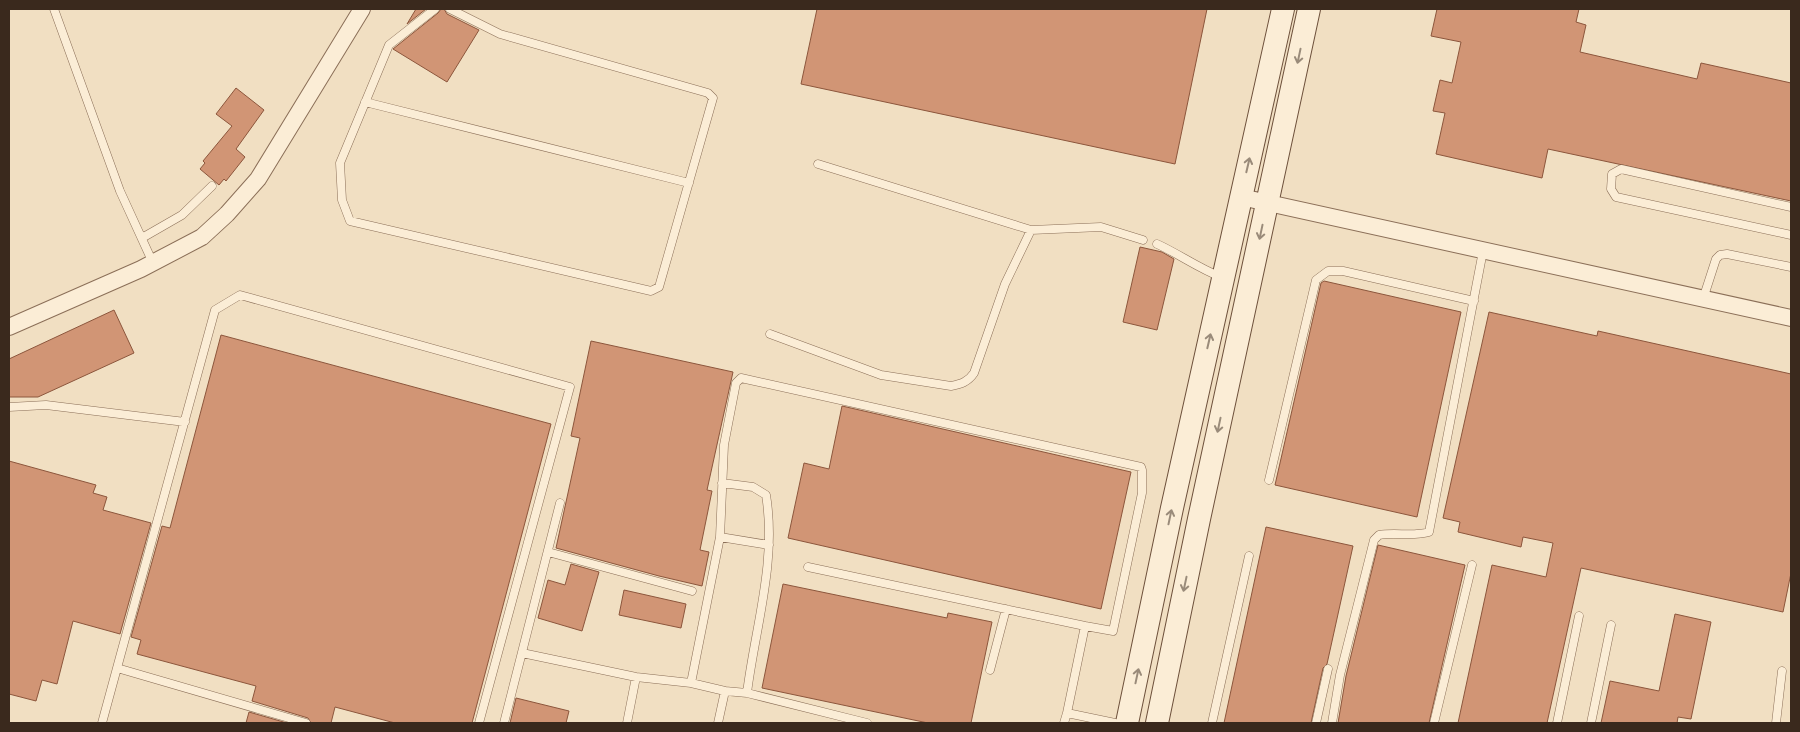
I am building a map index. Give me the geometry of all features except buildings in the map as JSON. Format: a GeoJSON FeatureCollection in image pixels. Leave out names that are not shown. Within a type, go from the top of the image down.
{"type":"FeatureCollection","features":[{"type":"Feature","properties":{"kind":"street"},"geometry":{"type":"LineString","coordinates":[[9,327],[153,263],[202,237],[227,214],[258,179],[362,9]]}},
{"type":"Feature","properties":{"kind":"street"},"geometry":{"type":"LineString","coordinates":[[1126,723],[1283,9]]}},
{"type":"Feature","properties":{"kind":"street"},"geometry":{"type":"LineString","coordinates":[[1157,723],[1309,9]]}},
{"type":"Feature","properties":{"kind":"street"},"geometry":{"type":"LineString","coordinates":[[1241,197],[1791,318]]}},
{"type":"Feature","properties":{"kind":"street"},"geometry":{"type":"LineString","coordinates":[[1200,381],[1228,386]]}},
{"type":"Feature","properties":{"kind":"lane"},"geometry":{"type":"LineString","coordinates":[[54,9],[120,191],[153,263]]}},
{"type":"Feature","properties":{"kind":"lane"},"geometry":{"type":"LineString","coordinates":[[434,9],[389,45],[340,163],[342,200],[350,221],[651,291],[659,287],[713,98],[708,93],[500,34],[450,9]]}},
{"type":"Feature","properties":{"kind":"lane"},"geometry":{"type":"LineString","coordinates":[[365,102],[689,184]]}},
{"type":"Feature","properties":{"kind":"lane"},"geometry":{"type":"LineString","coordinates":[[818,164],[1031,230],[1101,226],[1142,240]]}},
{"type":"Feature","properties":{"kind":"lane"},"geometry":{"type":"LineString","coordinates":[[1791,207],[1621,169],[1612,174],[1611,189],[1616,197],[1791,235]]}},
{"type":"Feature","properties":{"kind":"lane"},"geometry":{"type":"LineString","coordinates":[[142,238],[182,215],[212,186]]}},
{"type":"Feature","properties":{"kind":"lane"},"geometry":{"type":"LineString","coordinates":[[770,334],[881,376],[951,386],[961,384],[974,373],[1005,284],[1031,230]]}},
{"type":"Feature","properties":{"kind":"lane"},"geometry":{"type":"LineString","coordinates":[[1157,244],[1176,252],[1202,270],[1223,278]]}},
{"type":"Feature","properties":{"kind":"lane"},"geometry":{"type":"LineString","coordinates":[[1332,723],[1340,675],[1374,540],[1379,535],[1392,533],[1421,535],[1429,532],[1483,250]]}},
{"type":"Feature","properties":{"kind":"lane"},"geometry":{"type":"LineString","coordinates":[[1703,299],[1716,259],[1720,255],[1727,254],[1791,266]]}},
{"type":"Feature","properties":{"kind":"lane"},"geometry":{"type":"LineString","coordinates":[[1269,480],[1316,280],[1328,271],[1343,271],[1474,301]]}},
{"type":"Feature","properties":{"kind":"lane"},"geometry":{"type":"LineString","coordinates":[[102,723],[216,310],[240,295],[570,387],[479,723]]}},
{"type":"Feature","properties":{"kind":"lane"},"geometry":{"type":"LineString","coordinates":[[691,683],[720,537],[724,444],[736,383],[741,378],[1141,467],[1142,470],[1142,493],[1113,632],[808,566]]}},
{"type":"Feature","properties":{"kind":"lane"},"geometry":{"type":"LineString","coordinates":[[9,407],[46,405],[185,422]]}},
{"type":"Feature","properties":{"kind":"lane"},"geometry":{"type":"LineString","coordinates":[[722,483],[753,487],[766,496],[768,511],[768,559],[747,693]]}},
{"type":"Feature","properties":{"kind":"lane"},"geometry":{"type":"LineString","coordinates":[[504,723],[560,503]]}},
{"type":"Feature","properties":{"kind":"lane"},"geometry":{"type":"LineString","coordinates":[[720,537],[769,545]]}},
{"type":"Feature","properties":{"kind":"lane"},"geometry":{"type":"LineString","coordinates":[[548,552],[692,591]]}},
{"type":"Feature","properties":{"kind":"lane"},"geometry":{"type":"LineString","coordinates":[[1212,723],[1249,556]]}},
{"type":"Feature","properties":{"kind":"lane"},"geometry":{"type":"LineString","coordinates":[[1434,723],[1472,565]]}},
{"type":"Feature","properties":{"kind":"lane"},"geometry":{"type":"LineString","coordinates":[[990,670],[1006,609]]}},
{"type":"Feature","properties":{"kind":"lane"},"geometry":{"type":"LineString","coordinates":[[1557,723],[1579,616]]}},
{"type":"Feature","properties":{"kind":"lane"},"geometry":{"type":"LineString","coordinates":[[1591,723],[1611,625]]}},
{"type":"Feature","properties":{"kind":"lane"},"geometry":{"type":"LineString","coordinates":[[1064,723],[1085,626]]}},
{"type":"Feature","properties":{"kind":"lane"},"geometry":{"type":"LineString","coordinates":[[522,653],[636,677],[691,683],[725,691],[747,693],[867,723]]}},
{"type":"Feature","properties":{"kind":"lane"},"geometry":{"type":"LineString","coordinates":[[117,668],[306,723]]}},
{"type":"Feature","properties":{"kind":"lane"},"geometry":{"type":"LineString","coordinates":[[1316,723],[1328,669]]}},
{"type":"Feature","properties":{"kind":"lane"},"geometry":{"type":"LineString","coordinates":[[1776,723],[1782,672]]}},
{"type":"Feature","properties":{"kind":"lane"},"geometry":{"type":"LineString","coordinates":[[627,723],[636,677]]}},
{"type":"Feature","properties":{"kind":"lane"},"geometry":{"type":"LineString","coordinates":[[718,723],[725,691]]}},
{"type":"Feature","properties":{"kind":"lane"},"geometry":{"type":"LineString","coordinates":[[1067,713],[1115,723]]}}]}
